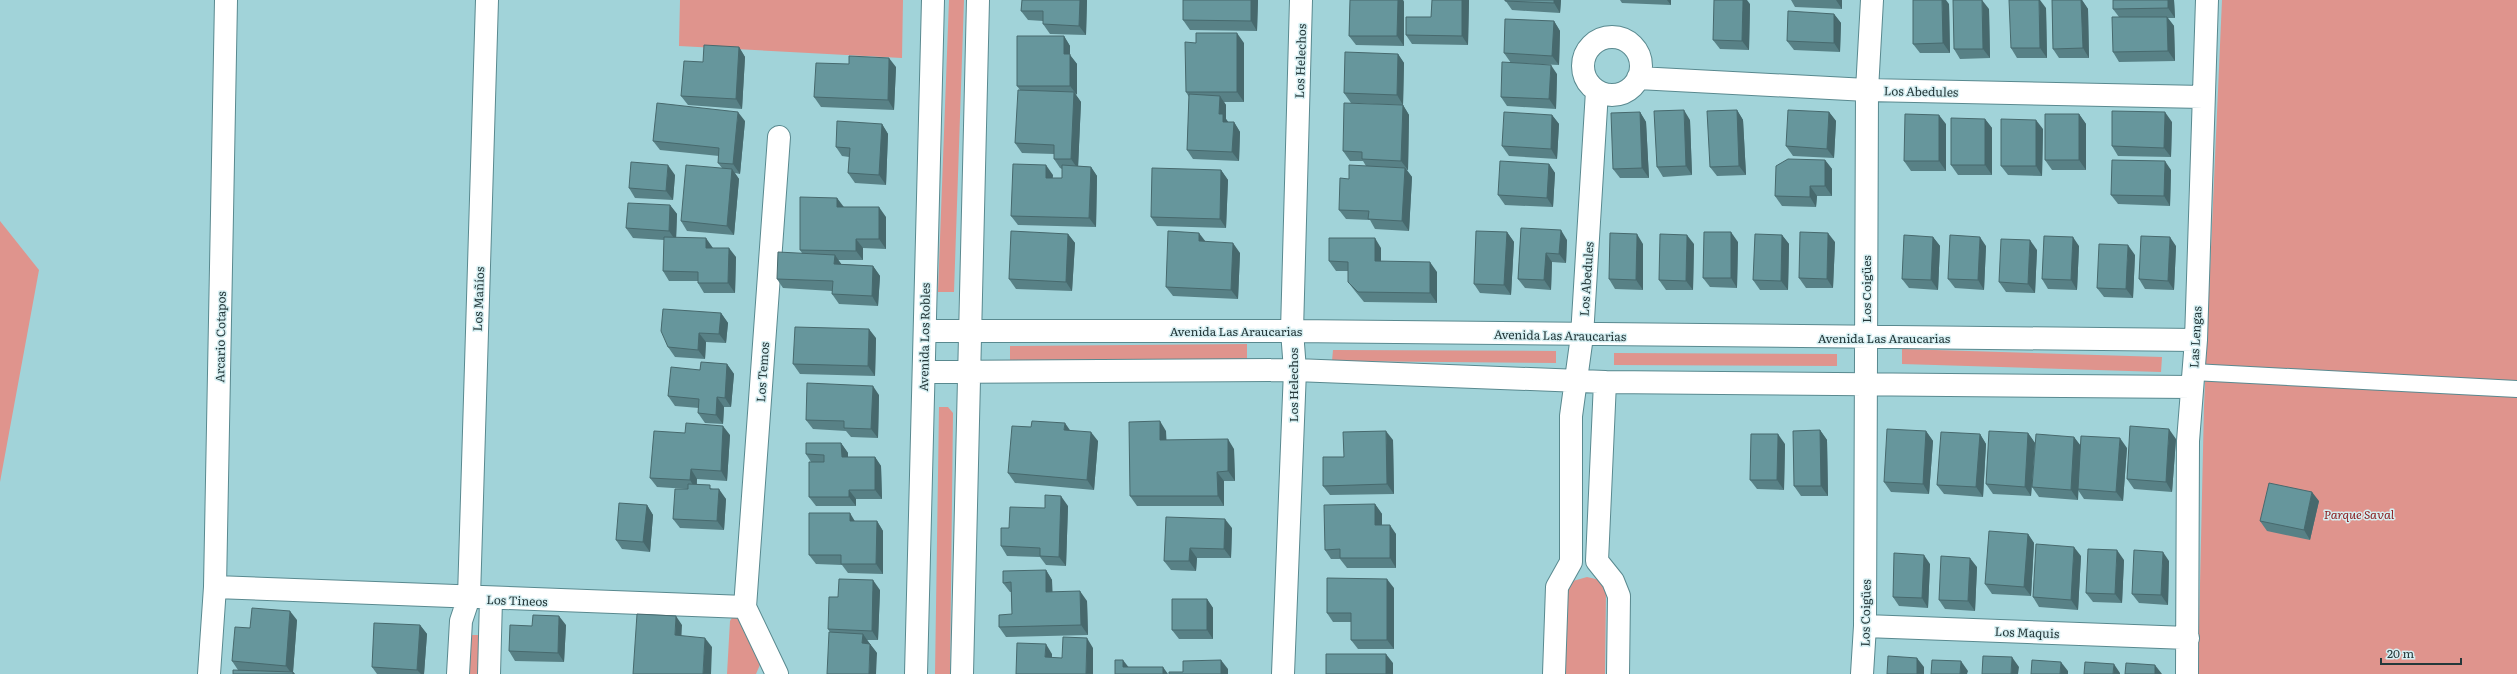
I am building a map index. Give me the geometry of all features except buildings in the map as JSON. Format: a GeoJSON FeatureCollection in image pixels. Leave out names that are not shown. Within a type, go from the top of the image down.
{"type":"FeatureCollection","features":[{"type":"Feature","properties":{"kind":"street","name":"Arcario Cotapos"},"geometry":{"type":"LineString","coordinates":[[209,674],[215,587],[226,0]]}},
{"type":"Feature","properties":{"kind":"street","name":"Los Mañíos"},"geometry":{"type":"LineString","coordinates":[[458,674],[461,621],[468,597],[487,0]]}},
{"type":"Feature","properties":{"kind":"street","name":"Avenida Los Robles"},"geometry":{"type":"LineString","coordinates":[[916,674],[933,0]]}},
{"type":"Feature","properties":{"kind":"street"},"geometry":{"type":"LineString","coordinates":[[962,674],[978,0]]}},
{"type":"Feature","properties":{"kind":"street","name":"Los Helechos"},"geometry":{"type":"LineString","coordinates":[[1283,674],[1295,370],[1292,331],[1301,0]]}},
{"type":"Feature","properties":{"kind":"street","name":"Los Coigües"},"geometry":{"type":"LineString","coordinates":[[1862,674],[1865,626],[1867,90],[1872,0]]}},
{"type":"Feature","properties":{"kind":"street","name":"Las Lengas"},"geometry":{"type":"LineString","coordinates":[[2187,674],[2188,442],[2196,340],[2207,0]]}},
{"type":"Feature","properties":{"kind":"street"},"geometry":{"type":"LineString","coordinates":[[1608,36],[1623,39],[1635,49],[1641,63],[1638,78],[1631,88],[1621,94],[1609,95],[1597,91],[1585,76],[1583,62],[1589,48],[1601,38],[1608,36]]}},
{"type":"Feature","properties":{"kind":"street","name":"Los Abedules"},"geometry":{"type":"LineString","coordinates":[[1638,78],[1867,90],[2203,97]]}},
{"type":"Feature","properties":{"kind":"street","name":"Los Abedules"},"geometry":{"type":"LineString","coordinates":[[1554,674],[1557,587],[1571,562],[1571,416],[1574,381],[1582,336],[1597,91]]}},
{"type":"Feature","properties":{"kind":"street","name":"Los Temos"},"geometry":{"type":"LineString","coordinates":[[745,607],[779,137]]}},
{"type":"Feature","properties":{"kind":"street","name":"Avenida Las Araucarias"},"geometry":{"type":"LineString","coordinates":[[925,331],[1292,331],[1582,336],[2196,340]]}},
{"type":"Feature","properties":{"kind":"street"},"geometry":{"type":"LineString","coordinates":[[924,372],[1295,370],[1604,382],[1866,384],[2193,379]]}},
{"type":"Feature","properties":{"kind":"street"},"geometry":{"type":"LineString","coordinates":[[1604,382],[1597,561],[1613,581],[1619,596],[1618,674]]}},
{"type":"Feature","properties":{"kind":"street"},"geometry":{"type":"LineString","coordinates":[[1571,562],[1597,561]]}},
{"type":"Feature","properties":{"kind":"street","name":"Los Tineos"},"geometry":{"type":"LineString","coordinates":[[215,587],[491,599],[745,607]]}},
{"type":"Feature","properties":{"kind":"street"},"geometry":{"type":"LineString","coordinates":[[489,674],[491,599]]}},
{"type":"Feature","properties":{"kind":"street"},"geometry":{"type":"LineString","coordinates":[[745,607],[777,674]]}},
{"type":"Feature","properties":{"kind":"street","name":"Los Maquis"},"geometry":{"type":"LineString","coordinates":[[1865,626],[2188,638]]}},
{"type":"Feature","properties":{"kind":"lane"},"geometry":{"type":"LineString","coordinates":[[2193,379],[2517,389]]}},
{"type":"Feature","properties":{"kind":"green space"},"geometry":{"type":"Polygon","coordinates":[[[680,0],[903,0],[902,58],[679,46],[680,0]]]}},
{"type":"Feature","properties":{"kind":"green space"},"geometry":{"type":"Polygon","coordinates":[[[949,0],[964,0],[954,292],[938,292],[949,0]]]}},
{"type":"Feature","properties":{"kind":"green space","name":"Parque Saval"},"geometry":{"type":"Polygon","coordinates":[[[2222,0],[2517,0],[2517,674],[2198,674],[2204,406],[2222,0]]]}},
{"type":"Feature","properties":{"kind":"green space"},"geometry":{"type":"Polygon","coordinates":[[[0,221],[39,270],[0,482],[0,221]]]}},
{"type":"Feature","properties":{"kind":"green space"},"geometry":{"type":"Polygon","coordinates":[[[1247,344],[1247,359],[1010,361],[1010,346],[1247,344]]]}},
{"type":"Feature","properties":{"kind":"green space"},"geometry":{"type":"Polygon","coordinates":[[[1902,349],[2162,357],[2161,372],[1902,364],[1902,349]]]}},
{"type":"Feature","properties":{"kind":"green space"},"geometry":{"type":"Polygon","coordinates":[[[1333,350],[1556,351],[1556,363],[1332,361],[1333,350]]]}},
{"type":"Feature","properties":{"kind":"green space"},"geometry":{"type":"Polygon","coordinates":[[[1614,353],[1837,354],[1837,366],[1614,365],[1614,353]]]}},
{"type":"Feature","properties":{"kind":"green space"},"geometry":{"type":"Polygon","coordinates":[[[939,407],[948,407],[953,413],[950,674],[935,674],[939,407]]]}},
{"type":"Feature","properties":{"kind":"green space"},"geometry":{"type":"Polygon","coordinates":[[[1587,577],[1600,580],[1606,590],[1605,674],[1563,674],[1564,588],[1573,581],[1587,577]]]}},
{"type":"Feature","properties":{"kind":"green space"},"geometry":{"type":"Polygon","coordinates":[[[733,616],[745,622],[762,660],[756,674],[727,674],[730,621],[733,616]]]}},
{"type":"Feature","properties":{"kind":"green space"},"geometry":{"type":"Polygon","coordinates":[[[471,635],[479,635],[478,674],[468,674],[471,635]]]}}]}
